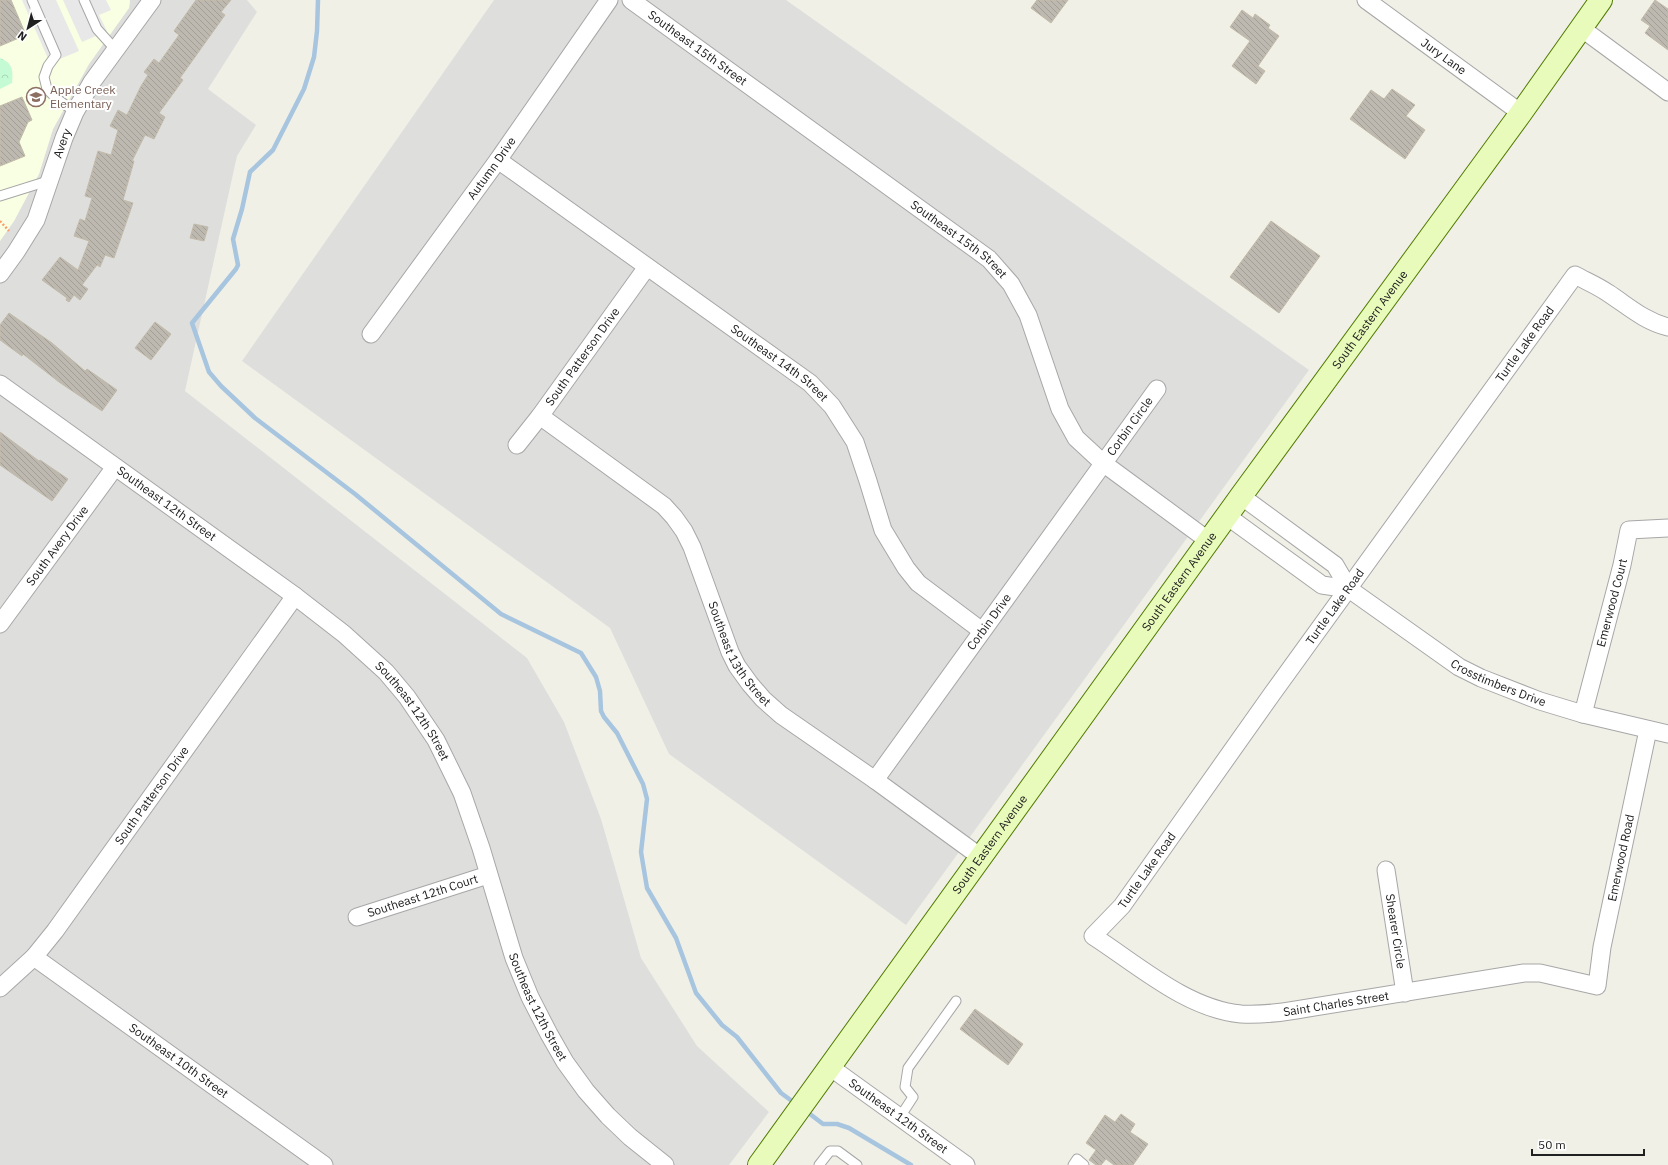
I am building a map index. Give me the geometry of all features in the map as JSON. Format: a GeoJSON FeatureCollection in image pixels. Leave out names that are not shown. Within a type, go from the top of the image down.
{"type":"FeatureCollection","features":[{"type":"Feature","properties":{"kind":"main road","name":"South Eastern Avenue"},"geometry":{"type":"LineString","coordinates":[[766,1163],[800,1108],[982,858],[1241,496],[1521,113],[1601,0]]}},
{"type":"Feature","properties":{"kind":"street","name":"Avery"},"geometry":{"type":"LineString","coordinates":[[0,274],[36,220],[51,180],[64,138],[75,112],[92,82],[152,0]]}},
{"type":"Feature","properties":{"kind":"street","name":"Autumn Drive"},"geometry":{"type":"LineString","coordinates":[[371,334],[498,160],[609,0]]}},
{"type":"Feature","properties":{"kind":"street","name":"Southeast 15th Street"},"geometry":{"type":"LineString","coordinates":[[631,0],[989,259],[1011,284],[1028,315],[1060,409],[1076,438],[1103,463],[1209,541]]}},
{"type":"Feature","properties":{"kind":"street","name":"Jury Lane"},"geometry":{"type":"LineString","coordinates":[[1366,0],[1521,113]]}},
{"type":"Feature","properties":{"kind":"street"},"geometry":{"type":"LineString","coordinates":[[1581,28],[1668,92]]}},
{"type":"Feature","properties":{"kind":"street","name":"Southeast 14th Street"},"geometry":{"type":"LineString","coordinates":[[498,160],[647,267],[798,372],[822,394],[832,406],[855,442],[883,530],[898,557],[918,583],[982,631]]}},
{"type":"Feature","properties":{"kind":"street","name":"South Patterson Drive"},"geometry":{"type":"LineString","coordinates":[[517,445],[540,416],[647,267]]}},
{"type":"Feature","properties":{"kind":"street","name":"Turtle Lake Road"},"geometry":{"type":"LineString","coordinates":[[1094,936],[1122,906],[1575,275],[1608,292],[1646,320],[1668,327]]}},
{"type":"Feature","properties":{"kind":"street","name":"Southeast 12th Street"},"geometry":{"type":"LineString","coordinates":[[0,384],[295,596],[344,634],[386,672],[421,718],[448,762],[462,793],[481,848],[488,876],[514,958],[530,997],[549,1034],[565,1062],[586,1091],[608,1116],[630,1137],[664,1165]]}},
{"type":"Feature","properties":{"kind":"street","name":"Corbin Circle"},"geometry":{"type":"LineString","coordinates":[[1103,463],[1157,389]]}},
{"type":"Feature","properties":{"kind":"street","name":"Southeast 13th Street"},"geometry":{"type":"LineString","coordinates":[[540,416],[650,495],[674,517],[684,530],[692,547],[730,652],[737,666],[763,699],[781,715],[875,780],[982,858]]}},
{"type":"Feature","properties":{"kind":"street","name":"Corbin Drive"},"geometry":{"type":"LineString","coordinates":[[875,780],[1103,463]]}},
{"type":"Feature","properties":{"kind":"street","name":"South Avery Drive"},"geometry":{"type":"LineString","coordinates":[[0,624],[115,468]]}},
{"type":"Feature","properties":{"kind":"street","name":"Crosstimbers Drive"},"geometry":{"type":"LineString","coordinates":[[1241,496],[1335,565],[1349,589],[1459,667],[1540,702],[1668,734]]}},
{"type":"Feature","properties":{"kind":"street","name":"Crosstimbers Drive"},"geometry":{"type":"LineString","coordinates":[[1227,516],[1322,585],[1349,589]]}},
{"type":"Feature","properties":{"kind":"street","name":"Emerwood Court"},"geometry":{"type":"LineString","coordinates":[[1584,714],[1622,564],[1629,530],[1668,528]]}},
{"type":"Feature","properties":{"kind":"street","name":"South Patterson Drive"},"geometry":{"type":"LineString","coordinates":[[0,988],[34,957],[55,931],[295,596]]}},
{"type":"Feature","properties":{"kind":"street","name":"Emerwood Road"},"geometry":{"type":"LineString","coordinates":[[1597,986],[1602,948],[1648,730]]}},
{"type":"Feature","properties":{"kind":"street","name":"Shearer Circle"},"geometry":{"type":"LineString","coordinates":[[1386,870],[1405,993]]}},
{"type":"Feature","properties":{"kind":"street","name":"Southeast 12th Court"},"geometry":{"type":"LineString","coordinates":[[357,917],[488,876]]}},
{"type":"Feature","properties":{"kind":"street","name":"Saint Charles Street"},"geometry":{"type":"LineString","coordinates":[[1094,936],[1174,991],[1209,1006],[1241,1014],[1266,1014],[1524,973],[1540,973],[1597,986]]}},
{"type":"Feature","properties":{"kind":"street","name":"Southeast 10th Street"},"geometry":{"type":"LineString","coordinates":[[34,957],[324,1165]]}},
{"type":"Feature","properties":{"kind":"street","name":"Southeast 12th Street"},"geometry":{"type":"LineString","coordinates":[[830,1067],[966,1165]]}},
{"type":"Feature","properties":{"kind":"lane"},"geometry":{"type":"LineString","coordinates":[[32,0],[56,55],[48,66],[44,77],[47,89],[56,98],[75,112]]}},
{"type":"Feature","properties":{"kind":"lane"},"geometry":{"type":"LineString","coordinates":[[84,0],[97,29],[115,49]]}},
{"type":"Feature","properties":{"kind":"lane"},"geometry":{"type":"LineString","coordinates":[[0,196],[51,180]]}},
{"type":"Feature","properties":{"kind":"lane"},"geometry":{"type":"LineString","coordinates":[[900,1117],[913,1097],[905,1087],[908,1068],[956,1001]]}},
{"type":"Feature","properties":{"kind":"lane"},"geometry":{"type":"LineString","coordinates":[[819,1165],[830,1150],[838,1151],[857,1165]]}},
{"type":"Feature","properties":{"kind":"lane"},"geometry":{"type":"LineString","coordinates":[[1073,1165],[1077,1160],[1084,1165]]}},
{"type":"Feature","properties":{"kind":"path"},"geometry":{"type":"LineString","coordinates":[[0,222],[9,231]]}},
{"type":"Feature","properties":{"kind":"shaded area","name":"Apple Creek Elementary"},"geometry":{"type":"Polygon","coordinates":[[[0,0],[130,0],[129,8],[89,64],[53,129],[39,174],[14,221],[0,241],[0,0]]]}},
{"type":"Feature","properties":{"kind":"shaded area"},"geometry":{"type":"Polygon","coordinates":[[[22,0],[56,0],[79,51],[50,63],[22,0]]]}},
{"type":"Feature","properties":{"kind":"shaded area"},"geometry":{"type":"Polygon","coordinates":[[[63,0],[106,0],[111,10],[99,15],[107,31],[82,42],[63,0]]]}},
{"type":"Feature","properties":{"kind":"shaded area"},"geometry":{"type":"Polygon","coordinates":[[[130,0],[247,0],[257,12],[208,89],[256,125],[237,156],[185,391],[527,658],[564,722],[601,819],[641,958],[697,1046],[769,1112],[729,1165],[0,1165],[0,241],[14,221],[39,174],[53,129],[89,64],[129,8],[130,0]]]}},
{"type":"Feature","properties":{"kind":"shaded area"},"geometry":{"type":"Polygon","coordinates":[[[494,0],[786,0],[1309,370],[906,925],[669,754],[610,628],[242,361],[494,0]]]}},
{"type":"Feature","properties":{"kind":"green space"},"geometry":{"type":"Polygon","coordinates":[[[0,58],[8,62],[10,65],[12,83],[0,89],[0,58]]]}},
{"type":"Feature","properties":{"kind":"building"},"geometry":{"type":"Polygon","coordinates":[[[0,0],[11,0],[26,35],[0,46],[0,0]]]}},
{"type":"Feature","properties":{"kind":"building"},"geometry":{"type":"Polygon","coordinates":[[[196,0],[231,0],[221,12],[225,15],[180,78],[183,80],[159,113],[165,117],[154,139],[145,135],[132,161],[134,161],[123,200],[133,203],[114,258],[105,255],[100,267],[97,265],[82,285],[88,289],[80,300],[74,295],[69,302],[66,300],[67,298],[42,280],[60,257],[78,270],[89,241],[74,236],[80,219],[85,221],[92,198],[85,196],[98,151],[111,155],[118,130],[110,126],[118,110],[127,115],[148,75],[144,72],[154,59],[159,63],[179,35],[174,31],[196,0]]]}},
{"type":"Feature","properties":{"kind":"building"},"geometry":{"type":"Polygon","coordinates":[[[1037,0],[1068,0],[1051,23],[1031,8],[1037,0]]]}},
{"type":"Feature","properties":{"kind":"building"},"geometry":{"type":"Polygon","coordinates":[[[1655,0],[1668,9],[1668,50],[1645,33],[1650,26],[1641,20],[1655,0]]]}},
{"type":"Feature","properties":{"kind":"building"},"geometry":{"type":"Polygon","coordinates":[[[1242,10],[1253,18],[1255,14],[1270,25],[1268,28],[1279,36],[1258,66],[1265,71],[1256,84],[1232,66],[1250,41],[1230,27],[1242,10]]]}},
{"type":"Feature","properties":{"kind":"building"},"geometry":{"type":"Polygon","coordinates":[[[1392,89],[1415,105],[1406,116],[1425,130],[1405,159],[1350,119],[1371,90],[1384,99],[1392,89]]]}},
{"type":"Feature","properties":{"kind":"building"},"geometry":{"type":"Polygon","coordinates":[[[22,97],[32,120],[28,122],[19,142],[25,156],[0,166],[0,106],[22,97]]]}},
{"type":"Feature","properties":{"kind":"building"},"geometry":{"type":"Polygon","coordinates":[[[1271,221],[1320,256],[1279,313],[1230,277],[1271,221]]]}},
{"type":"Feature","properties":{"kind":"building"},"geometry":{"type":"Polygon","coordinates":[[[194,224],[208,227],[204,241],[190,238],[194,224]]]}},
{"type":"Feature","properties":{"kind":"building"},"geometry":{"type":"Polygon","coordinates":[[[9,313],[52,343],[85,371],[87,369],[117,390],[102,411],[59,382],[23,354],[22,356],[0,340],[0,325],[9,313]]]}},
{"type":"Feature","properties":{"kind":"building"},"geometry":{"type":"Polygon","coordinates":[[[155,322],[171,334],[151,360],[135,348],[155,322]]]}},
{"type":"Feature","properties":{"kind":"building"},"geometry":{"type":"Polygon","coordinates":[[[0,432],[39,461],[40,460],[68,479],[52,501],[0,465],[0,432]]]}},
{"type":"Feature","properties":{"kind":"building"},"geometry":{"type":"Polygon","coordinates":[[[975,1009],[1023,1044],[1008,1065],[960,1029],[975,1009]]]}},
{"type":"Feature","properties":{"kind":"building"},"geometry":{"type":"Polygon","coordinates":[[[1121,1114],[1135,1124],[1130,1132],[1148,1144],[1133,1165],[1114,1165],[1106,1159],[1101,1165],[1096,1165],[1089,1160],[1096,1150],[1086,1143],[1105,1115],[1115,1122],[1121,1114]]]}},
{"type":"Feature","properties":{"kind":"waterway"},"geometry":{"type":"LineString","coordinates":[[318,0],[314,57],[304,89],[273,150],[250,172],[242,209],[233,239],[238,265],[192,323],[209,372],[221,386],[255,418],[355,494],[501,614],[581,653],[596,677],[600,691],[601,711],[617,733],[643,784],[647,799],[641,852],[647,888],[676,938],[696,993],[722,1025],[737,1037],[781,1093],[796,1104]]}},
{"type":"Feature","properties":{"kind":"waterway"},"geometry":{"type":"LineString","coordinates":[[806,1111],[823,1124],[837,1124],[849,1128],[911,1165]]}},
{"type":"Feature","properties":{"kind":"place","name":"Apple Creek Elementary"},"geometry":{"type":"Point","coordinates":[36,97]}}]}
